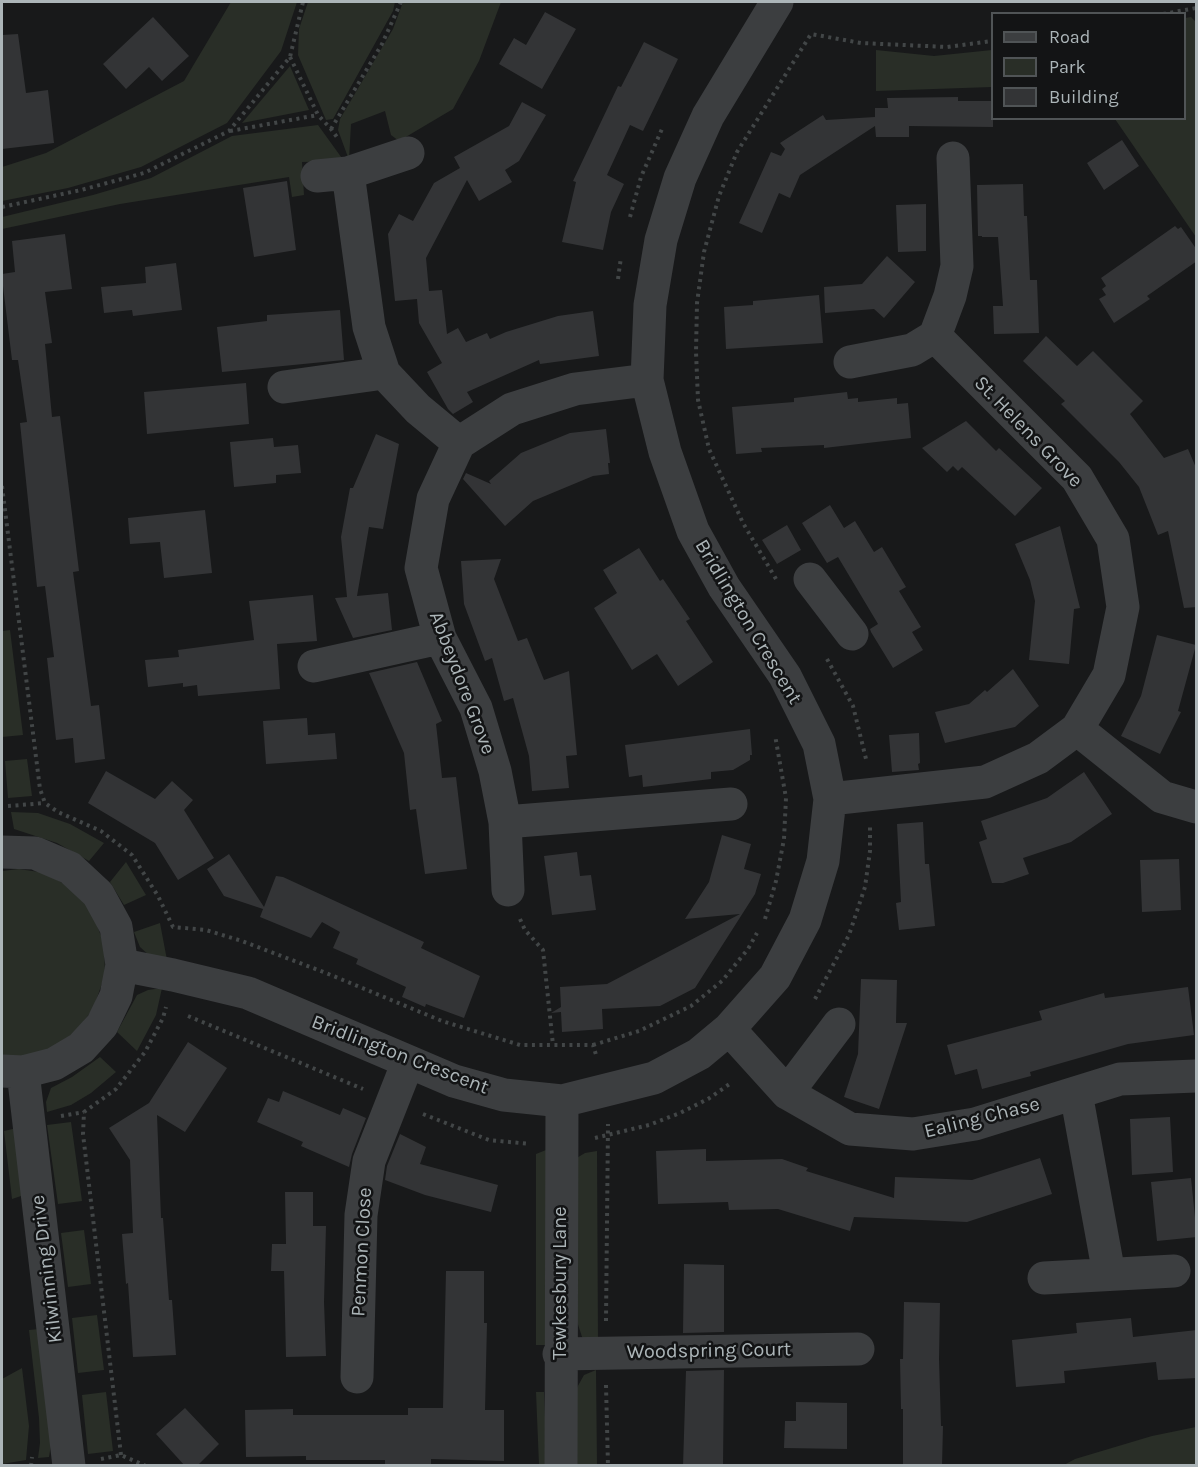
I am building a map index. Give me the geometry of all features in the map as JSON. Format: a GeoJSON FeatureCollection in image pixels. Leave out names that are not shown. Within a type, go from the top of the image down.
{"type":"FeatureCollection","features":[{"type":"Feature","properties":{"kind":"street","name":"Bridlington Crescent"},"geometry":{"type":"LineString","coordinates":[[122,965],[248,993],[454,1081],[504,1095],[562,1101],[654,1078],[699,1054],[729,1029],[775,978],[805,920],[823,861],[830,799],[819,744],[785,676],[724,587],[693,531],[665,452],[647,380],[650,305],[661,240],[680,178],[708,116],[777,2]]}},
{"type":"Feature","properties":{"kind":"street"},"geometry":{"type":"LineString","coordinates":[[408,153],[333,174],[369,327],[384,373],[418,409],[459,443],[512,409],[575,389],[647,380]]}},
{"type":"Feature","properties":{"kind":"street"},"geometry":{"type":"LineString","coordinates":[[850,362],[912,350],[935,336],[950,296],[957,266],[953,158]]}},
{"type":"Feature","properties":{"kind":"street","name":"St. Helens Grove"},"geometry":{"type":"LineString","coordinates":[[830,799],[985,782],[1038,758],[1077,729],[1109,675],[1123,607],[1113,539],[1077,478],[935,336]]}},
{"type":"Feature","properties":{"kind":"street"},"geometry":{"type":"LineString","coordinates":[[284,387],[384,373]]}},
{"type":"Feature","properties":{"kind":"street","name":"Abbeydore Grove"},"geometry":{"type":"LineString","coordinates":[[459,443],[433,499],[422,568],[440,638],[476,708],[495,771],[505,822],[508,890]]}},
{"type":"Feature","properties":{"kind":"street"},"geometry":{"type":"LineString","coordinates":[[810,579],[852,634]]}},
{"type":"Feature","properties":{"kind":"street"},"geometry":{"type":"LineString","coordinates":[[314,666],[440,638]]}},
{"type":"Feature","properties":{"kind":"street"},"geometry":{"type":"LineString","coordinates":[[1077,729],[1162,797],[1197,807]]}},
{"type":"Feature","properties":{"kind":"street"},"geometry":{"type":"LineString","coordinates":[[505,822],[731,804]]}},
{"type":"Feature","properties":{"kind":"street","name":"Kilwinning Drive"},"geometry":{"type":"LineString","coordinates":[[2,852],[35,853],[70,868],[98,894],[116,927],[122,965],[116,996],[102,1025],[81,1048],[54,1064],[12,1071],[85,1462]]}},
{"type":"Feature","properties":{"kind":"street"},"geometry":{"type":"LineString","coordinates":[[787,1093],[839,1024]]}},
{"type":"Feature","properties":{"kind":"street","name":"Ealing Chase"},"geometry":{"type":"LineString","coordinates":[[729,1029],[787,1093],[850,1129],[913,1134],[975,1124],[1120,1079],[1197,1076]]}},
{"type":"Feature","properties":{"kind":"street","name":"Penmon Close"},"geometry":{"type":"LineString","coordinates":[[357,1377],[361,1215],[369,1161],[408,1062]]}},
{"type":"Feature","properties":{"kind":"street"},"geometry":{"type":"LineString","coordinates":[[1076,1093],[1108,1274]]}},
{"type":"Feature","properties":{"kind":"street","name":"Tewkesbury Lane"},"geometry":{"type":"LineString","coordinates":[[561,1466],[562,1101]]}},
{"type":"Feature","properties":{"kind":"street"},"geometry":{"type":"LineString","coordinates":[[1044,1278],[1174,1271]]}},
{"type":"Feature","properties":{"kind":"street","name":"Woodspring Court"},"geometry":{"type":"LineString","coordinates":[[560,1354],[858,1349]]}},
{"type":"Feature","properties":{"kind":"path"},"geometry":{"type":"LineString","coordinates":[[230,131],[290,57],[303,2]]}},
{"type":"Feature","properties":{"kind":"path"},"geometry":{"type":"LineString","coordinates":[[332,129],[382,44],[401,3],[393,2]]}},
{"type":"Feature","properties":{"kind":"path"},"geometry":{"type":"LineString","coordinates":[[1174,12],[1197,8]]}},
{"type":"Feature","properties":{"kind":"path"},"geometry":{"type":"LineString","coordinates":[[778,582],[743,523],[709,449],[698,400],[697,303],[704,252],[723,185],[737,152],[811,34],[861,43],[947,47],[991,40]]}},
{"type":"Feature","properties":{"kind":"path"},"geometry":{"type":"LineString","coordinates":[[290,57],[318,115],[339,140],[345,157],[333,174]]}},
{"type":"Feature","properties":{"kind":"path"},"geometry":{"type":"LineString","coordinates":[[2,207],[81,190],[144,173],[230,131],[318,115]]}},
{"type":"Feature","properties":{"kind":"path"},"geometry":{"type":"LineString","coordinates":[[2,486],[40,789],[45,802],[58,812],[101,831],[132,855],[158,896],[173,927],[206,930],[242,941],[442,1021],[520,1045],[593,1045],[600,1068]]}},
{"type":"Feature","properties":{"kind":"path"},"geometry":{"type":"LineString","coordinates":[[822,650],[853,706],[868,768]]}},
{"type":"Feature","properties":{"kind":"path"},"geometry":{"type":"LineString","coordinates":[[8,806],[45,802]]}},
{"type":"Feature","properties":{"kind":"path"},"geometry":{"type":"LineString","coordinates":[[812,1004],[830,975],[849,935],[865,887],[870,851],[870,823]]}},
{"type":"Feature","properties":{"kind":"path"},"geometry":{"type":"LineString","coordinates":[[508,890],[525,930],[543,950],[553,1045]]}},
{"type":"Feature","properties":{"kind":"path"},"geometry":{"type":"LineString","coordinates":[[57,1117],[84,1112],[116,1089],[145,1052],[163,1018],[168,999]]}},
{"type":"Feature","properties":{"kind":"path"},"geometry":{"type":"LineString","coordinates":[[166,1006],[177,1011]]}},
{"type":"Feature","properties":{"kind":"path"},"geometry":{"type":"LineString","coordinates":[[187,1016],[367,1091]]}},
{"type":"Feature","properties":{"kind":"path"},"geometry":{"type":"LineString","coordinates":[[608,1136],[649,1125],[680,1113],[734,1082]]}},
{"type":"Feature","properties":{"kind":"path"},"geometry":{"type":"LineString","coordinates":[[84,1112],[83,1134],[121,1455]]}},
{"type":"Feature","properties":{"kind":"path"},"geometry":{"type":"LineString","coordinates":[[418,1112],[489,1140],[532,1144]]}},
{"type":"Feature","properties":{"kind":"path"},"geometry":{"type":"LineString","coordinates":[[607,1113],[605,1353],[608,1466]]}},
{"type":"Feature","properties":{"kind":"path"},"geometry":{"type":"LineString","coordinates":[[85,1462],[121,1455],[146,1466]]}},
{"type":"Feature","properties":{"kind":"green space"},"geometry":{"type":"Polygon","coordinates":[[[231,2],[297,2],[281,51],[227,123],[141,167],[68,188],[2,201],[2,167],[46,153],[184,81],[231,2]]]}},
{"type":"Feature","properties":{"kind":"green space"},"geometry":{"type":"Polygon","coordinates":[[[308,2],[395,2],[393,11],[333,119],[326,120],[298,55],[299,29],[308,2]]]}},
{"type":"Feature","properties":{"kind":"green space"},"geometry":{"type":"Polygon","coordinates":[[[403,2],[501,2],[479,61],[453,109],[399,141],[391,135],[385,111],[351,124],[349,160],[338,130],[340,119],[393,29],[403,2]]]}},
{"type":"Feature","properties":{"kind":"green space"},"geometry":{"type":"Polygon","coordinates":[[[1191,17],[1196,22],[1196,237],[1116,120],[1186,120],[1186,18],[1191,17]]]}},
{"type":"Feature","properties":{"kind":"green space"},"geometry":{"type":"Polygon","coordinates":[[[876,50],[934,56],[991,50],[991,87],[876,91],[876,50]]]}},
{"type":"Feature","properties":{"kind":"green space"},"geometry":{"type":"Polygon","coordinates":[[[290,66],[309,110],[242,123],[290,66]]]}},
{"type":"Feature","properties":{"kind":"green space"},"geometry":{"type":"Polygon","coordinates":[[[318,125],[344,161],[302,162],[304,195],[292,197],[289,177],[120,204],[2,229],[2,217],[151,178],[232,136],[318,125]]]}},
{"type":"Feature","properties":{"kind":"green space"},"geometry":{"type":"Polygon","coordinates":[[[10,630],[23,735],[2,737],[2,631],[10,630]]]}},
{"type":"Feature","properties":{"kind":"green space"},"geometry":{"type":"Polygon","coordinates":[[[27,759],[32,796],[8,798],[5,761],[27,759]]]}},
{"type":"Feature","properties":{"kind":"green space"},"geometry":{"type":"Polygon","coordinates":[[[11,812],[38,813],[70,824],[104,843],[89,861],[57,843],[14,829],[11,812]]]}},
{"type":"Feature","properties":{"kind":"green space"},"geometry":{"type":"Polygon","coordinates":[[[126,862],[146,895],[124,905],[110,882],[126,862]]]}},
{"type":"Feature","properties":{"kind":"green space"},"geometry":{"type":"Polygon","coordinates":[[[19,869],[46,873],[69,887],[91,909],[104,944],[105,975],[93,1009],[73,1035],[46,1053],[20,1060],[2,1057],[2,871],[19,869]]]}},
{"type":"Feature","properties":{"kind":"green space"},"geometry":{"type":"Polygon","coordinates":[[[160,923],[167,960],[151,957],[140,947],[134,932],[160,923]]]}},
{"type":"Feature","properties":{"kind":"green space"},"geometry":{"type":"Polygon","coordinates":[[[162,988],[156,1015],[137,1051],[117,1032],[137,995],[148,990],[162,988]]]}},
{"type":"Feature","properties":{"kind":"green space"},"geometry":{"type":"Polygon","coordinates":[[[100,1057],[116,1072],[91,1093],[71,1105],[47,1112],[46,1102],[51,1088],[72,1077],[100,1057]]]}},
{"type":"Feature","properties":{"kind":"green space"},"geometry":{"type":"Polygon","coordinates":[[[71,1122],[82,1201],[58,1204],[47,1125],[71,1122]]]}},
{"type":"Feature","properties":{"kind":"green space"},"geometry":{"type":"Polygon","coordinates":[[[17,1128],[24,1195],[12,1199],[4,1131],[17,1128]]]}},
{"type":"Feature","properties":{"kind":"green space"},"geometry":{"type":"Polygon","coordinates":[[[546,1150],[546,1345],[536,1345],[536,1154],[546,1150]]]}},
{"type":"Feature","properties":{"kind":"green space"},"geometry":{"type":"Polygon","coordinates":[[[597,1151],[598,1341],[584,1343],[571,1303],[575,1159],[585,1153],[597,1151]]]}},
{"type":"Feature","properties":{"kind":"green space"},"geometry":{"type":"Polygon","coordinates":[[[84,1230],[91,1284],[68,1287],[61,1233],[84,1230]]]}},
{"type":"Feature","properties":{"kind":"green space"},"geometry":{"type":"Polygon","coordinates":[[[97,1315],[104,1370],[78,1373],[72,1318],[97,1315]]]}},
{"type":"Feature","properties":{"kind":"green space"},"geometry":{"type":"Polygon","coordinates":[[[40,1329],[52,1439],[49,1457],[38,1458],[39,1418],[29,1330],[40,1329]]]}},
{"type":"Feature","properties":{"kind":"green space"},"geometry":{"type":"Polygon","coordinates":[[[22,1368],[29,1426],[26,1460],[2,1464],[2,1379],[22,1368]]]}},
{"type":"Feature","properties":{"kind":"green space"},"geometry":{"type":"Polygon","coordinates":[[[596,1370],[597,1465],[576,1465],[574,1393],[584,1375],[596,1370]]]}},
{"type":"Feature","properties":{"kind":"green space"},"geometry":{"type":"Polygon","coordinates":[[[106,1392],[113,1451],[88,1454],[82,1395],[106,1392]]]}},
{"type":"Feature","properties":{"kind":"green space"},"geometry":{"type":"Polygon","coordinates":[[[536,1392],[544,1392],[547,1465],[539,1465],[536,1392]]]}},
{"type":"Feature","properties":{"kind":"green space"},"geometry":{"type":"Polygon","coordinates":[[[1196,1427],[1196,1465],[1064,1465],[1075,1459],[1152,1436],[1196,1427]]]}},
{"type":"Feature","properties":{"kind":"building"},"geometry":{"type":"Polygon","coordinates":[[[545,12],[576,29],[542,89],[499,64],[514,38],[526,45],[545,12]]]}},
{"type":"Feature","properties":{"kind":"building"},"geometry":{"type":"Polygon","coordinates":[[[153,17],[189,56],[162,81],[149,67],[126,89],[103,64],[153,17]]]}},
{"type":"Feature","properties":{"kind":"building"},"geometry":{"type":"Polygon","coordinates":[[[18,34],[26,93],[48,90],[54,143],[2,149],[2,35],[18,34]]]}},
{"type":"Feature","properties":{"kind":"building"},"geometry":{"type":"Polygon","coordinates":[[[644,42],[678,59],[643,131],[630,125],[607,175],[624,184],[611,212],[603,250],[562,242],[576,182],[573,181],[618,86],[621,87],[644,42]]]}},
{"type":"Feature","properties":{"kind":"building"},"geometry":{"type":"Polygon","coordinates":[[[958,97],[958,101],[991,101],[993,127],[909,126],[909,137],[876,137],[875,126],[800,175],[790,198],[779,193],[762,233],[739,223],[771,152],[781,156],[785,149],[780,143],[823,115],[826,120],[875,117],[875,108],[888,108],[887,98],[958,97]]]}},
{"type":"Feature","properties":{"kind":"building"},"geometry":{"type":"Polygon","coordinates":[[[522,102],[546,115],[519,161],[505,170],[512,182],[479,201],[467,180],[426,258],[429,291],[442,290],[447,334],[458,328],[466,342],[487,333],[490,339],[558,316],[593,311],[599,356],[540,364],[539,360],[467,392],[473,402],[453,414],[427,372],[442,363],[419,323],[417,299],[395,301],[388,234],[399,214],[413,221],[434,183],[460,168],[454,157],[509,126],[522,102]]]}},
{"type":"Feature","properties":{"kind":"building"},"geometry":{"type":"Polygon","coordinates":[[[1122,140],[1139,166],[1104,190],[1087,163],[1122,140]]]}},
{"type":"Feature","properties":{"kind":"building"},"geometry":{"type":"Polygon","coordinates":[[[287,181],[296,250],[254,257],[243,188],[287,181]]]}},
{"type":"Feature","properties":{"kind":"building"},"geometry":{"type":"Polygon","coordinates":[[[1023,184],[1030,280],[1037,280],[1039,333],[994,334],[993,306],[1003,306],[998,237],[978,236],[977,185],[1023,184]]]}},
{"type":"Feature","properties":{"kind":"building"},"geometry":{"type":"Polygon","coordinates":[[[926,204],[926,251],[898,252],[896,205],[926,204]]]}},
{"type":"Feature","properties":{"kind":"building"},"geometry":{"type":"Polygon","coordinates":[[[1175,226],[1178,229],[1181,227],[1197,250],[1197,261],[1147,296],[1150,299],[1114,323],[1099,299],[1106,295],[1102,289],[1106,286],[1101,278],[1175,226]]]}},
{"type":"Feature","properties":{"kind":"building"},"geometry":{"type":"Polygon","coordinates":[[[65,234],[72,289],[45,292],[52,343],[45,344],[52,417],[60,416],[79,571],[73,572],[91,706],[99,705],[105,759],[75,763],[73,738],[56,740],[47,658],[54,657],[45,586],[37,587],[20,423],[27,422],[18,360],[12,360],[2,278],[2,274],[15,272],[12,241],[65,234]]]}},
{"type":"Feature","properties":{"kind":"building"},"geometry":{"type":"Polygon","coordinates":[[[887,256],[915,282],[884,318],[874,309],[825,313],[824,287],[862,284],[887,256]]]}},
{"type":"Feature","properties":{"kind":"building"},"geometry":{"type":"Polygon","coordinates":[[[176,263],[182,310],[133,316],[132,310],[104,313],[101,287],[146,283],[145,267],[176,263]]]}},
{"type":"Feature","properties":{"kind":"building"},"geometry":{"type":"Polygon","coordinates":[[[819,295],[823,343],[726,349],[724,307],[753,305],[753,301],[819,295]]]}},
{"type":"Feature","properties":{"kind":"building"},"geometry":{"type":"Polygon","coordinates":[[[340,310],[344,360],[222,372],[217,327],[267,321],[267,315],[340,310]]]}},
{"type":"Feature","properties":{"kind":"building"},"geometry":{"type":"Polygon","coordinates":[[[1046,336],[1077,366],[1093,351],[1143,401],[1130,414],[1164,458],[1188,449],[1197,470],[1197,607],[1184,608],[1168,531],[1158,535],[1139,487],[1119,462],[1061,404],[1065,401],[1023,361],[1046,336]]]}},
{"type":"Feature","properties":{"kind":"building"},"geometry":{"type":"Polygon","coordinates":[[[246,383],[249,424],[147,434],[144,392],[246,383]]]}},
{"type":"Feature","properties":{"kind":"building"},"geometry":{"type":"Polygon","coordinates":[[[847,392],[848,399],[858,398],[858,402],[897,398],[897,404],[908,403],[911,438],[824,448],[824,445],[761,448],[762,452],[736,454],[732,407],[794,402],[794,398],[847,392]]]}},
{"type":"Feature","properties":{"kind":"building"},"geometry":{"type":"Polygon","coordinates":[[[966,421],[996,451],[999,448],[1042,488],[1015,516],[962,467],[958,471],[953,466],[947,472],[922,448],[966,421]]]}},
{"type":"Feature","properties":{"kind":"building"},"geometry":{"type":"Polygon","coordinates":[[[606,429],[609,474],[593,476],[533,501],[505,526],[463,479],[466,473],[491,484],[489,481],[521,453],[570,433],[606,429]]]}},
{"type":"Feature","properties":{"kind":"building"},"geometry":{"type":"Polygon","coordinates":[[[376,434],[399,444],[383,529],[369,527],[357,596],[388,593],[392,630],[353,638],[335,598],[347,597],[341,537],[350,488],[353,488],[376,434]]]}},
{"type":"Feature","properties":{"kind":"building"},"geometry":{"type":"Polygon","coordinates":[[[273,438],[274,447],[298,445],[301,473],[276,475],[276,483],[234,487],[230,442],[273,438]]]}},
{"type":"Feature","properties":{"kind":"building"},"geometry":{"type":"Polygon","coordinates":[[[830,505],[844,528],[855,521],[874,552],[882,547],[906,587],[899,591],[921,627],[912,632],[923,650],[893,668],[871,632],[870,629],[878,624],[838,557],[827,563],[802,523],[830,505]]]}},
{"type":"Feature","properties":{"kind":"building"},"geometry":{"type":"Polygon","coordinates":[[[205,510],[212,573],[164,578],[160,542],[130,544],[128,518],[205,510]]]}},
{"type":"Feature","properties":{"kind":"building"},"geometry":{"type":"Polygon","coordinates":[[[787,525],[801,550],[777,564],[762,540],[787,525]]]}},
{"type":"Feature","properties":{"kind":"building"},"geometry":{"type":"Polygon","coordinates":[[[1060,526],[1080,608],[1074,609],[1069,664],[1029,660],[1035,601],[1030,580],[1015,544],[1060,526]]]}},
{"type":"Feature","properties":{"kind":"building"},"geometry":{"type":"Polygon","coordinates":[[[639,548],[660,581],[663,579],[690,619],[686,621],[713,662],[678,686],[657,654],[632,670],[594,608],[617,593],[603,570],[639,548]]]}},
{"type":"Feature","properties":{"kind":"building"},"geometry":{"type":"Polygon","coordinates":[[[501,559],[494,579],[518,641],[527,638],[544,680],[569,671],[577,755],[566,756],[569,788],[532,791],[529,756],[513,698],[504,701],[492,658],[485,661],[464,604],[461,561],[501,559]]]}},
{"type":"Feature","properties":{"kind":"building"},"geometry":{"type":"Polygon","coordinates":[[[313,595],[317,641],[277,644],[280,689],[198,696],[197,685],[183,687],[183,683],[148,687],[145,660],[179,657],[178,650],[254,640],[249,601],[313,595]]]}},
{"type":"Feature","properties":{"kind":"building"},"geometry":{"type":"Polygon","coordinates":[[[1157,635],[1196,645],[1178,711],[1181,712],[1160,754],[1121,736],[1141,696],[1157,635]]]}},
{"type":"Feature","properties":{"kind":"building"},"geometry":{"type":"Polygon","coordinates":[[[417,662],[442,721],[436,724],[442,778],[456,777],[467,869],[425,874],[416,809],[410,810],[404,753],[369,673],[417,662]]]}},
{"type":"Feature","properties":{"kind":"building"},"geometry":{"type":"Polygon","coordinates":[[[1013,669],[1039,706],[1015,727],[945,743],[935,712],[969,704],[985,690],[987,692],[1013,669]]]}},
{"type":"Feature","properties":{"kind":"building"},"geometry":{"type":"Polygon","coordinates":[[[307,718],[308,735],[335,733],[337,759],[266,764],[263,721],[307,718]]]}},
{"type":"Feature","properties":{"kind":"building"},"geometry":{"type":"Polygon","coordinates":[[[750,729],[752,755],[750,755],[750,760],[733,770],[711,772],[711,779],[643,787],[642,775],[629,777],[625,745],[750,729]]]}},
{"type":"Feature","properties":{"kind":"building"},"geometry":{"type":"Polygon","coordinates":[[[919,733],[919,770],[892,772],[889,735],[919,733]]]}},
{"type":"Feature","properties":{"kind":"building"},"geometry":{"type":"Polygon","coordinates":[[[106,771],[155,799],[172,781],[193,800],[184,810],[214,858],[178,880],[155,843],[88,803],[106,771]]]}},
{"type":"Feature","properties":{"kind":"building"},"geometry":{"type":"Polygon","coordinates":[[[1084,772],[1112,814],[1071,842],[1023,858],[1029,874],[1003,883],[992,883],[979,842],[987,839],[981,821],[1047,798],[1084,772]]]}},
{"type":"Feature","properties":{"kind":"building"},"geometry":{"type":"Polygon","coordinates":[[[923,822],[925,864],[929,864],[935,926],[899,930],[896,903],[901,902],[897,824],[923,822]]]}},
{"type":"Feature","properties":{"kind":"building"},"geometry":{"type":"Polygon","coordinates":[[[722,835],[751,844],[744,869],[761,874],[755,894],[695,988],[660,1006],[602,1009],[603,1029],[562,1032],[561,1012],[551,1013],[561,1007],[560,987],[607,984],[740,914],[685,919],[709,882],[722,835]]]}},
{"type":"Feature","properties":{"kind":"building"},"geometry":{"type":"Polygon","coordinates":[[[577,852],[580,876],[591,875],[596,910],[552,915],[544,856],[577,852]]]}},
{"type":"Feature","properties":{"kind":"building"},"geometry":{"type":"Polygon","coordinates":[[[229,854],[264,907],[276,876],[283,877],[424,942],[421,948],[480,976],[464,1018],[426,1004],[425,1007],[402,997],[406,987],[356,964],[358,959],[333,948],[340,932],[322,922],[311,938],[260,917],[263,909],[224,896],[207,869],[229,854]]]}},
{"type":"Feature","properties":{"kind":"building"},"geometry":{"type":"Polygon","coordinates":[[[1179,859],[1181,910],[1142,912],[1140,860],[1179,859]]]}},
{"type":"Feature","properties":{"kind":"building"},"geometry":{"type":"Polygon","coordinates":[[[861,979],[897,980],[896,1023],[907,1023],[879,1109],[844,1097],[858,1054],[861,979]]]}},
{"type":"Feature","properties":{"kind":"building"},"geometry":{"type":"Polygon","coordinates":[[[1188,987],[1194,1035],[1128,1044],[1030,1072],[1031,1076],[982,1089],[977,1069],[955,1075],[947,1045],[1042,1020],[1039,1011],[1104,993],[1105,998],[1188,987]]]}},
{"type":"Feature","properties":{"kind":"building"},"geometry":{"type":"Polygon","coordinates":[[[188,1042],[227,1068],[185,1132],[157,1115],[161,1218],[163,1218],[169,1300],[172,1300],[176,1355],[133,1357],[122,1234],[133,1233],[130,1160],[109,1128],[149,1103],[188,1042]]]}},
{"type":"Feature","properties":{"kind":"building"},"geometry":{"type":"Polygon","coordinates":[[[283,1091],[340,1115],[343,1108],[366,1118],[349,1167],[301,1146],[303,1142],[257,1122],[268,1098],[279,1102],[283,1091]]]}},
{"type":"Feature","properties":{"kind":"building"},"geometry":{"type":"Polygon","coordinates":[[[1170,1117],[1173,1172],[1132,1175],[1130,1119],[1170,1117]]]}},
{"type":"Feature","properties":{"kind":"building"},"geometry":{"type":"Polygon","coordinates":[[[400,1134],[426,1147],[420,1164],[498,1185],[491,1212],[425,1195],[385,1180],[387,1166],[400,1134]]]}},
{"type":"Feature","properties":{"kind":"building"},"geometry":{"type":"Polygon","coordinates":[[[706,1149],[706,1161],[782,1159],[808,1168],[806,1171],[894,1198],[895,1177],[972,1180],[1040,1158],[1052,1194],[967,1222],[854,1217],[850,1231],[778,1209],[729,1210],[728,1202],[658,1204],[656,1151],[706,1149]]]}},
{"type":"Feature","properties":{"kind":"building"},"geometry":{"type":"Polygon","coordinates":[[[1191,1178],[1197,1237],[1157,1241],[1151,1182],[1191,1178]]]}},
{"type":"Feature","properties":{"kind":"building"},"geometry":{"type":"Polygon","coordinates":[[[285,1192],[313,1192],[313,1226],[326,1226],[324,1302],[326,1356],[286,1357],[284,1271],[271,1271],[272,1244],[286,1244],[285,1192]]]}},
{"type":"Feature","properties":{"kind":"building"},"geometry":{"type":"Polygon","coordinates":[[[684,1264],[724,1265],[724,1332],[683,1333],[684,1264]]]}},
{"type":"Feature","properties":{"kind":"building"},"geometry":{"type":"Polygon","coordinates":[[[446,1271],[484,1271],[484,1323],[487,1323],[485,1410],[504,1410],[504,1461],[431,1459],[431,1466],[385,1466],[385,1460],[306,1460],[306,1456],[246,1457],[245,1410],[293,1409],[293,1415],[408,1415],[408,1408],[443,1408],[446,1271]]]}},
{"type":"Feature","properties":{"kind":"building"},"geometry":{"type":"Polygon","coordinates":[[[904,1302],[940,1303],[942,1466],[903,1466],[900,1359],[903,1359],[904,1302]]]}},
{"type":"Feature","properties":{"kind":"building"},"geometry":{"type":"Polygon","coordinates":[[[1131,1318],[1133,1337],[1197,1330],[1197,1378],[1158,1380],[1156,1362],[1064,1371],[1065,1383],[1016,1387],[1012,1340],[1077,1333],[1076,1323],[1131,1318]]]}},
{"type":"Feature","properties":{"kind":"building"},"geometry":{"type":"Polygon","coordinates":[[[724,1370],[723,1466],[683,1466],[686,1371],[724,1370]]]}},
{"type":"Feature","properties":{"kind":"building"},"geometry":{"type":"Polygon","coordinates":[[[796,1402],[847,1403],[847,1449],[784,1448],[785,1421],[796,1421],[796,1402]]]}},
{"type":"Feature","properties":{"kind":"building"},"geometry":{"type":"Polygon","coordinates":[[[185,1408],[219,1444],[197,1466],[185,1466],[156,1434],[185,1408]]]}}]}
